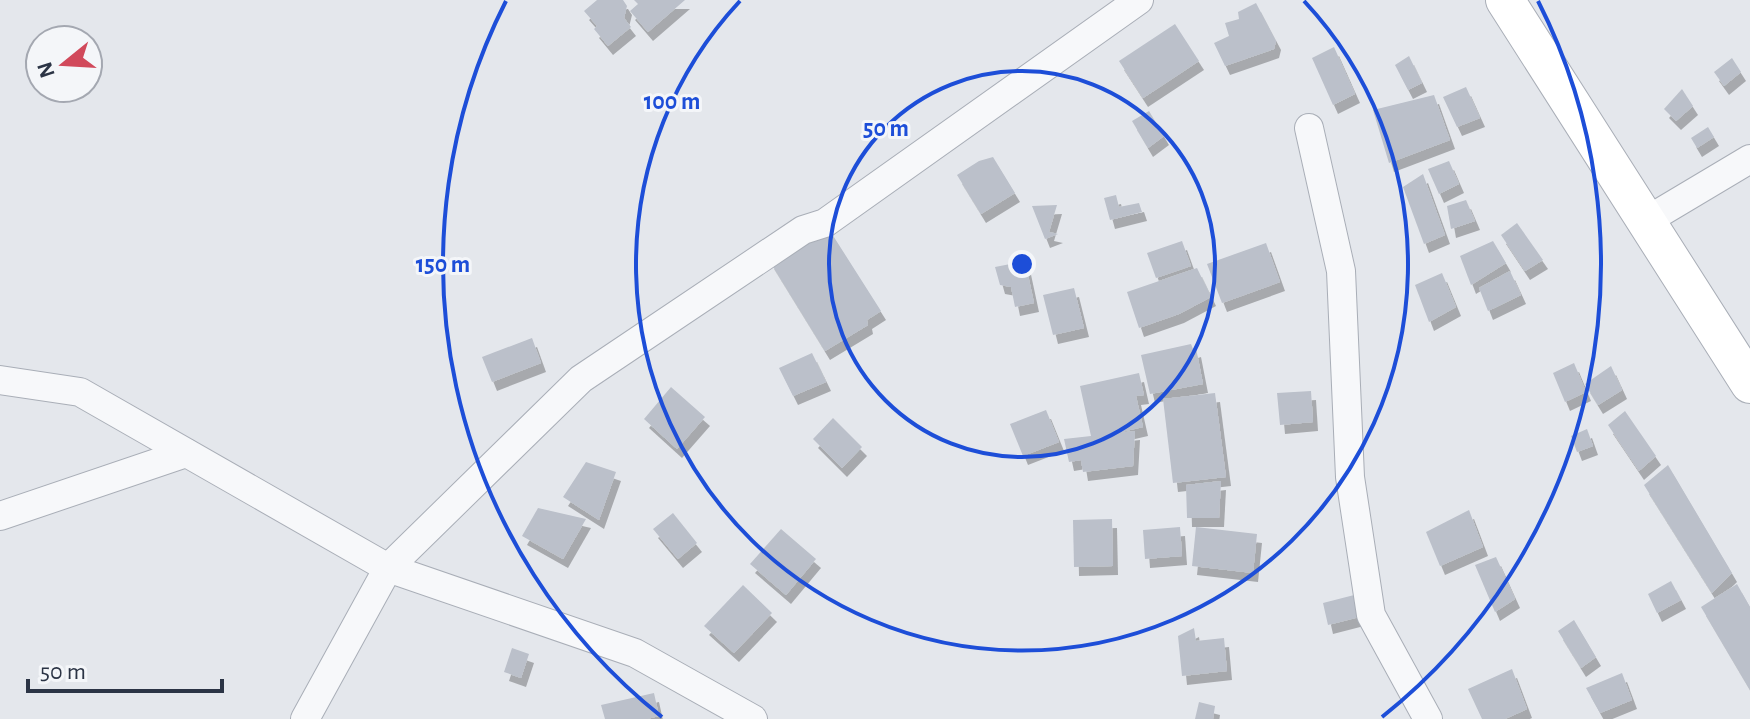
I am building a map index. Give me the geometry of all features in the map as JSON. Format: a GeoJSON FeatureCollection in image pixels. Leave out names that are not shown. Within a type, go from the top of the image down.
{"type":"FeatureCollection","features":[{"type":"Feature","properties":{"kind":"main road"},"geometry":{"type":"LineString","coordinates":[[1505,0],[1750,384]]}},
{"type":"Feature","properties":{"kind":"street"},"geometry":{"type":"LineString","coordinates":[[305,719],[388,568],[581,379],[803,230],[825,223],[1139,0]]}},
{"type":"Feature","properties":{"kind":"street"},"geometry":{"type":"LineString","coordinates":[[1309,128],[1341,271],[1350,477],[1371,615],[1428,719]]}},
{"type":"Feature","properties":{"kind":"street"},"geometry":{"type":"LineString","coordinates":[[1646,221],[1750,159]]}},
{"type":"Feature","properties":{"kind":"street"},"geometry":{"type":"LineString","coordinates":[[0,380],[80,392],[388,568],[635,653],[753,719]]}},
{"type":"Feature","properties":{"kind":"street"},"geometry":{"type":"LineString","coordinates":[[0,516],[186,453]]}},
{"type":"Feature","properties":{"kind":"building"},"geometry":{"type":"Polygon","coordinates":[[[597,0],[623,0],[627,6],[624,18],[631,27],[608,46],[584,11],[597,0]]]}},
{"type":"Feature","properties":{"kind":"building"},"geometry":{"type":"Polygon","coordinates":[[[634,0],[685,0],[648,32],[630,11],[638,4],[634,0]]]}},
{"type":"Feature","properties":{"kind":"building"},"geometry":{"type":"Polygon","coordinates":[[[1256,3],[1276,41],[1274,49],[1225,66],[1214,43],[1229,36],[1225,23],[1239,19],[1238,12],[1256,3]]]}},
{"type":"Feature","properties":{"kind":"building"},"geometry":{"type":"Polygon","coordinates":[[[1175,24],[1199,61],[1143,98],[1119,61],[1175,24]]]}},
{"type":"Feature","properties":{"kind":"building"},"geometry":{"type":"Polygon","coordinates":[[[1334,47],[1355,94],[1333,105],[1312,58],[1334,47]]]}},
{"type":"Feature","properties":{"kind":"building"},"geometry":{"type":"Polygon","coordinates":[[[1409,56],[1422,83],[1408,90],[1395,65],[1409,56]]]}},
{"type":"Feature","properties":{"kind":"building"},"geometry":{"type":"Polygon","coordinates":[[[1732,58],[1741,72],[1724,86],[1714,72],[1732,58]]]}},
{"type":"Feature","properties":{"kind":"building"},"geometry":{"type":"Polygon","coordinates":[[[1466,87],[1480,118],[1457,127],[1443,97],[1466,87]]]}},
{"type":"Feature","properties":{"kind":"building"},"geometry":{"type":"Polygon","coordinates":[[[1682,89],[1693,106],[1676,121],[1664,109],[1682,89]]]}},
{"type":"Feature","properties":{"kind":"building"},"geometry":{"type":"Polygon","coordinates":[[[1434,95],[1450,140],[1389,163],[1373,110],[1434,95]]]}},
{"type":"Feature","properties":{"kind":"building"},"geometry":{"type":"Polygon","coordinates":[[[1149,111],[1164,136],[1148,148],[1132,121],[1149,111]]]}},
{"type":"Feature","properties":{"kind":"building"},"geometry":{"type":"Polygon","coordinates":[[[1708,127],[1714,137],[1697,148],[1691,138],[1708,127]]]}},
{"type":"Feature","properties":{"kind":"building"},"geometry":{"type":"Polygon","coordinates":[[[993,157],[1015,193],[981,214],[957,175],[979,161],[993,157]]]}},
{"type":"Feature","properties":{"kind":"building"},"geometry":{"type":"Polygon","coordinates":[[[1449,161],[1459,184],[1439,194],[1428,169],[1449,161]]]}},
{"type":"Feature","properties":{"kind":"building"},"geometry":{"type":"Polygon","coordinates":[[[1423,174],[1445,235],[1424,244],[1403,187],[1423,174]]]}},
{"type":"Feature","properties":{"kind":"building"},"geometry":{"type":"Polygon","coordinates":[[[1116,195],[1119,207],[1139,203],[1142,212],[1110,220],[1104,198],[1116,195]]]}},
{"type":"Feature","properties":{"kind":"building"},"geometry":{"type":"Polygon","coordinates":[[[1466,200],[1475,221],[1451,229],[1447,206],[1466,200]]]}},
{"type":"Feature","properties":{"kind":"building"},"geometry":{"type":"Polygon","coordinates":[[[1057,205],[1049,232],[1058,234],[1045,239],[1032,206],[1057,205]]]}},
{"type":"Feature","properties":{"kind":"building"},"geometry":{"type":"Polygon","coordinates":[[[825,223],[881,311],[867,320],[868,325],[825,351],[769,260],[825,223]]]}},
{"type":"Feature","properties":{"kind":"building"},"geometry":{"type":"Polygon","coordinates":[[[1517,223],[1543,260],[1525,271],[1501,235],[1517,223]]]}},
{"type":"Feature","properties":{"kind":"building"},"geometry":{"type":"Polygon","coordinates":[[[1182,241],[1191,266],[1156,278],[1147,253],[1182,241]]]}},
{"type":"Feature","properties":{"kind":"building"},"geometry":{"type":"Polygon","coordinates":[[[1493,241],[1506,263],[1471,285],[1460,256],[1493,241]]]}},
{"type":"Feature","properties":{"kind":"building"},"geometry":{"type":"Polygon","coordinates":[[[1266,243],[1280,282],[1222,303],[1207,264],[1266,243]]]}},
{"type":"Feature","properties":{"kind":"building"},"geometry":{"type":"Polygon","coordinates":[[[1025,261],[1034,303],[1015,307],[1011,287],[1000,285],[995,267],[1025,261]]]}},
{"type":"Feature","properties":{"kind":"building"},"geometry":{"type":"Polygon","coordinates":[[[1197,268],[1211,297],[1179,314],[1139,328],[1127,292],[1197,268]]]}},
{"type":"Feature","properties":{"kind":"building"},"geometry":{"type":"Polygon","coordinates":[[[1510,271],[1521,295],[1488,311],[1479,288],[1510,271]]]}},
{"type":"Feature","properties":{"kind":"building"},"geometry":{"type":"Polygon","coordinates":[[[1442,273],[1456,307],[1429,322],[1415,285],[1442,273]]]}},
{"type":"Feature","properties":{"kind":"building"},"geometry":{"type":"Polygon","coordinates":[[[1074,288],[1084,328],[1053,335],[1043,295],[1074,288]]]}},
{"type":"Feature","properties":{"kind":"building"},"geometry":{"type":"Polygon","coordinates":[[[532,338],[541,363],[492,382],[482,357],[532,338]]]}},
{"type":"Feature","properties":{"kind":"building"},"geometry":{"type":"Polygon","coordinates":[[[1191,344],[1193,349],[1196,348],[1203,384],[1150,394],[1141,355],[1191,344]]]}},
{"type":"Feature","properties":{"kind":"building"},"geometry":{"type":"Polygon","coordinates":[[[812,353],[826,382],[793,396],[779,368],[812,353]]]}},
{"type":"Feature","properties":{"kind":"building"},"geometry":{"type":"Polygon","coordinates":[[[1574,363],[1586,392],[1565,402],[1553,373],[1574,363]]]}},
{"type":"Feature","properties":{"kind":"building"},"geometry":{"type":"Polygon","coordinates":[[[1611,366],[1622,390],[1598,405],[1585,384],[1611,366]]]}},
{"type":"Feature","properties":{"kind":"building"},"geometry":{"type":"Polygon","coordinates":[[[1139,373],[1144,395],[1136,396],[1143,427],[1117,433],[1135,431],[1133,466],[1083,472],[1081,460],[1069,462],[1064,439],[1091,436],[1080,386],[1139,373]]]}},
{"type":"Feature","properties":{"kind":"building"},"geometry":{"type":"Polygon","coordinates":[[[671,387],[705,417],[677,449],[644,419],[671,387]]]}},
{"type":"Feature","properties":{"kind":"building"},"geometry":{"type":"Polygon","coordinates":[[[1311,391],[1313,422],[1280,425],[1277,393],[1311,391]]]}},
{"type":"Feature","properties":{"kind":"building"},"geometry":{"type":"Polygon","coordinates":[[[1215,393],[1226,477],[1173,483],[1163,399],[1215,393]]]}},
{"type":"Feature","properties":{"kind":"building"},"geometry":{"type":"Polygon","coordinates":[[[1046,410],[1059,442],[1023,456],[1010,424],[1046,410]]]}},
{"type":"Feature","properties":{"kind":"building"},"geometry":{"type":"Polygon","coordinates":[[[1625,411],[1656,456],[1639,471],[1608,425],[1625,411]]]}},
{"type":"Feature","properties":{"kind":"building"},"geometry":{"type":"Polygon","coordinates":[[[833,418],[862,447],[842,468],[813,439],[833,418]]]}},
{"type":"Feature","properties":{"kind":"building"},"geometry":{"type":"Polygon","coordinates":[[[1587,429],[1593,446],[1577,452],[1571,436],[1587,429]]]}},
{"type":"Feature","properties":{"kind":"building"},"geometry":{"type":"Polygon","coordinates":[[[586,462],[616,472],[599,520],[563,497],[586,462]]]}},
{"type":"Feature","properties":{"kind":"building"},"geometry":{"type":"Polygon","coordinates":[[[1668,465],[1732,573],[1712,593],[1644,485],[1668,465]]]}},
{"type":"Feature","properties":{"kind":"building"},"geometry":{"type":"Polygon","coordinates":[[[1221,481],[1219,518],[1187,518],[1186,485],[1221,481]]]}},
{"type":"Feature","properties":{"kind":"building"},"geometry":{"type":"Polygon","coordinates":[[[538,508],[586,519],[563,559],[522,536],[538,508]]]}},
{"type":"Feature","properties":{"kind":"building"},"geometry":{"type":"Polygon","coordinates":[[[1469,510],[1483,547],[1440,566],[1426,532],[1469,510]]]}},
{"type":"Feature","properties":{"kind":"building"},"geometry":{"type":"Polygon","coordinates":[[[673,513],[697,543],[678,559],[653,529],[673,513]]]}},
{"type":"Feature","properties":{"kind":"building"},"geometry":{"type":"Polygon","coordinates":[[[1112,519],[1113,566],[1074,567],[1073,520],[1112,519]]]}},
{"type":"Feature","properties":{"kind":"building"},"geometry":{"type":"Polygon","coordinates":[[[1180,527],[1182,556],[1145,559],[1143,530],[1180,527]]]}},
{"type":"Feature","properties":{"kind":"building"},"geometry":{"type":"Polygon","coordinates":[[[1196,527],[1257,534],[1253,573],[1192,566],[1196,527]]]}},
{"type":"Feature","properties":{"kind":"building"},"geometry":{"type":"Polygon","coordinates":[[[781,529],[816,559],[786,595],[750,564],[781,529]]]}},
{"type":"Feature","properties":{"kind":"building"},"geometry":{"type":"Polygon","coordinates":[[[1496,557],[1515,599],[1495,612],[1475,565],[1496,557]]]}},
{"type":"Feature","properties":{"kind":"building"},"geometry":{"type":"Polygon","coordinates":[[[1671,581],[1681,600],[1657,613],[1648,594],[1671,581]]]}},
{"type":"Feature","properties":{"kind":"building"},"geometry":{"type":"Polygon","coordinates":[[[1737,584],[1750,607],[1750,690],[1701,607],[1737,584]]]}},
{"type":"Feature","properties":{"kind":"building"},"geometry":{"type":"Polygon","coordinates":[[[743,585],[772,613],[734,653],[704,626],[743,585]]]}},
{"type":"Feature","properties":{"kind":"building"},"geometry":{"type":"Polygon","coordinates":[[[1358,594],[1363,616],[1328,625],[1323,603],[1358,594]]]}},
{"type":"Feature","properties":{"kind":"building"},"geometry":{"type":"Polygon","coordinates":[[[1574,620],[1596,657],[1581,668],[1558,631],[1574,620]]]}},
{"type":"Feature","properties":{"kind":"building"},"geometry":{"type":"Polygon","coordinates":[[[1194,628],[1196,641],[1224,638],[1227,671],[1182,676],[1178,636],[1194,628]]]}},
{"type":"Feature","properties":{"kind":"building"},"geometry":{"type":"Polygon","coordinates":[[[512,648],[529,654],[521,678],[504,672],[512,648]]]}},
{"type":"Feature","properties":{"kind":"building"},"geometry":{"type":"Polygon","coordinates":[[[1512,669],[1527,709],[1505,719],[1482,719],[1468,689],[1512,669]]]}},
{"type":"Feature","properties":{"kind":"building"},"geometry":{"type":"Polygon","coordinates":[[[1622,673],[1632,700],[1600,713],[1586,688],[1622,673]]]}},
{"type":"Feature","properties":{"kind":"building"},"geometry":{"type":"Polygon","coordinates":[[[654,693],[659,716],[605,719],[601,705],[654,693]]]}},
{"type":"Feature","properties":{"kind":"building"},"geometry":{"type":"Polygon","coordinates":[[[1199,702],[1215,706],[1213,719],[1195,719],[1199,702]]]}}]}
